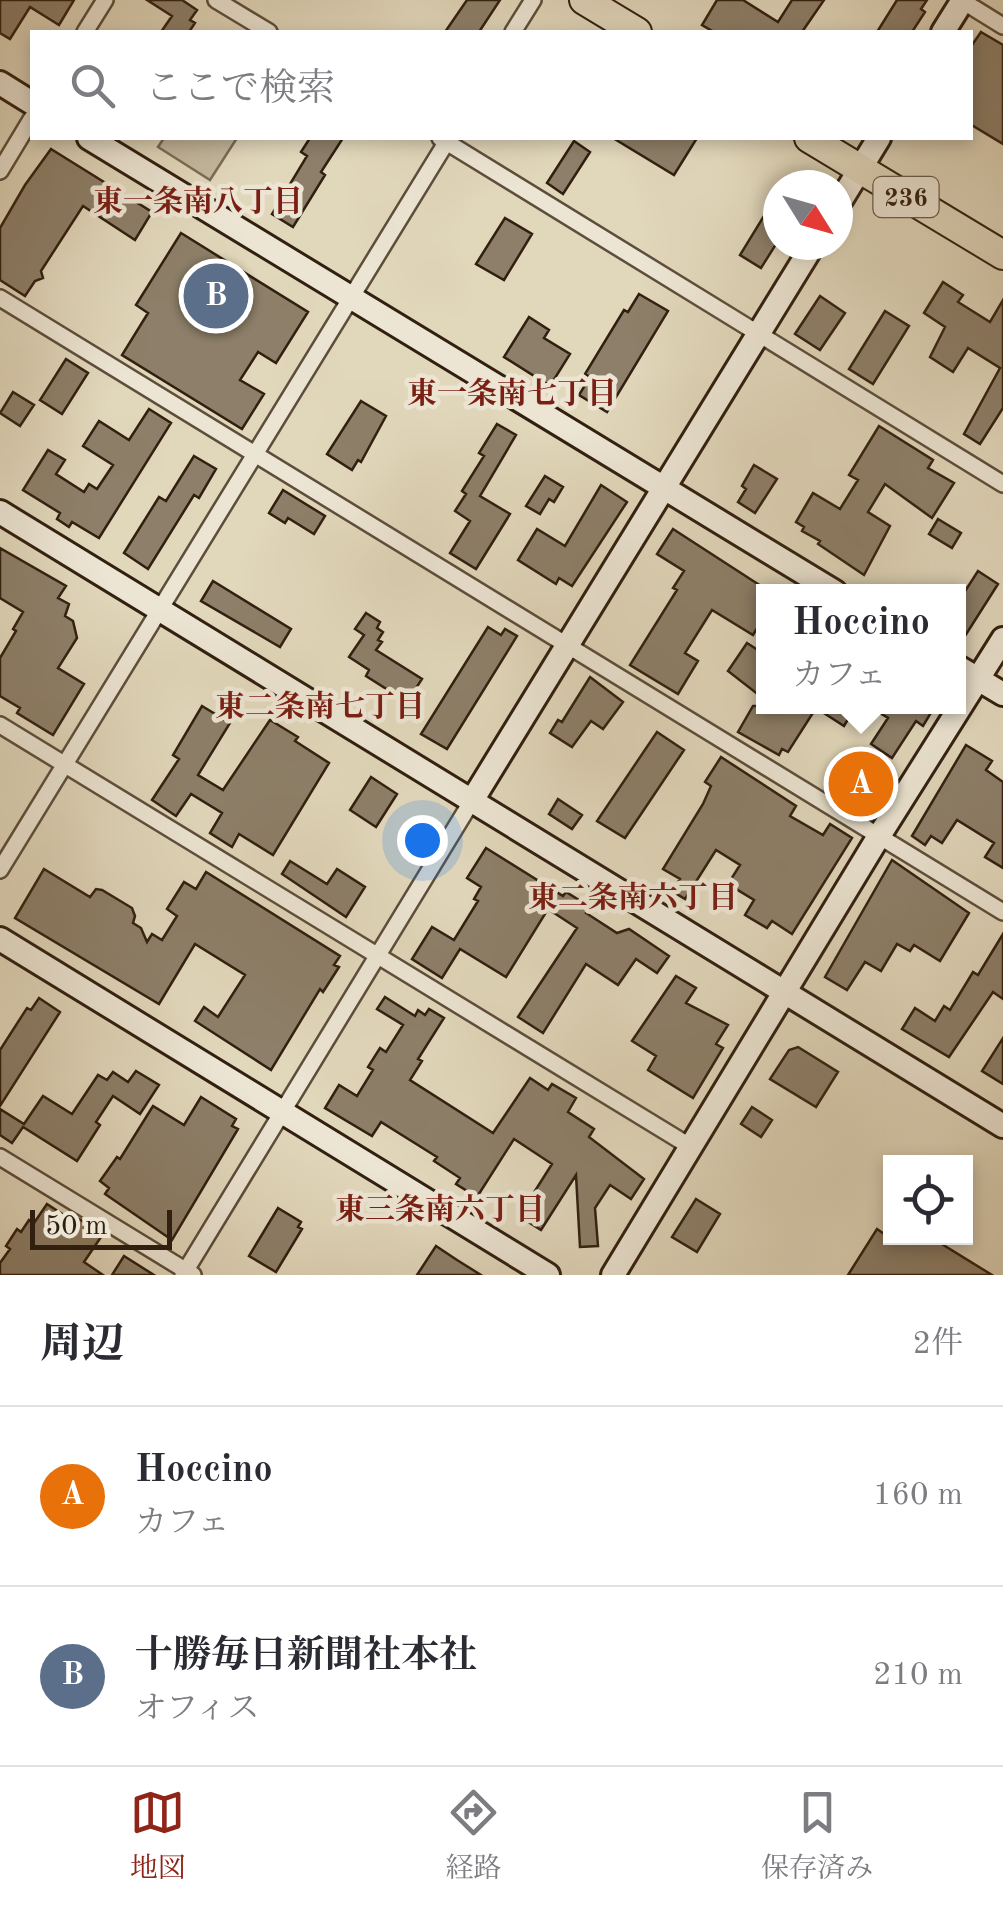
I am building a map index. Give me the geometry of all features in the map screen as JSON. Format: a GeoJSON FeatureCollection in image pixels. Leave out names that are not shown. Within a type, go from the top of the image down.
{"type":"FeatureCollection","features":[{"type":"Feature","properties":{"kind":"highway"},"geometry":{"type":"LineString","coordinates":[[584,0],[634,30]]}},
{"type":"Feature","properties":{"kind":"highway","name":"236"},"geometry":{"type":"LineString","coordinates":[[812,140],[1003,255]]}},
{"type":"Feature","properties":{"kind":"street"},"geometry":{"type":"LineString","coordinates":[[86,30],[105,0]]}},
{"type":"Feature","properties":{"kind":"street"},"geometry":{"type":"LineString","coordinates":[[216,0],[266,30]]}},
{"type":"Feature","properties":{"kind":"street"},"geometry":{"type":"LineString","coordinates":[[515,30],[533,0]]}},
{"type":"Feature","properties":{"kind":"street"},"geometry":{"type":"LineString","coordinates":[[945,30],[962,0],[1003,26]]}},
{"type":"Feature","properties":{"kind":"street"},"geometry":{"type":"LineString","coordinates":[[0,84],[30,102]]}},
{"type":"Feature","properties":{"kind":"street"},"geometry":{"type":"LineString","coordinates":[[0,171],[30,121]]}},
{"type":"Feature","properties":{"kind":"street"},"geometry":{"type":"LineString","coordinates":[[92,140],[822,584]]}},
{"type":"Feature","properties":{"kind":"street"},"geometry":{"type":"LineString","coordinates":[[0,870],[444,140]]}},
{"type":"Feature","properties":{"kind":"street"},"geometry":{"type":"LineString","coordinates":[[447,140],[1003,484]]}},
{"type":"Feature","properties":{"kind":"street"},"geometry":{"type":"LineString","coordinates":[[853,180],[878,140]]}},
{"type":"Feature","properties":{"kind":"street"},"geometry":{"type":"LineString","coordinates":[[0,1157],[187,1274],[566,645],[804,260]]}},
{"type":"Feature","properties":{"kind":"street"},"geometry":{"type":"LineString","coordinates":[[0,298],[1003,912]]}},
{"type":"Feature","properties":{"kind":"street"},"geometry":{"type":"LineString","coordinates":[[0,512],[1003,1126]]}},
{"type":"Feature","properties":{"kind":"street"},"geometry":{"type":"LineString","coordinates":[[1003,639],[969,673],[1003,694]]}},
{"type":"Feature","properties":{"kind":"street"},"geometry":{"type":"LineString","coordinates":[[614,1275],[879,836],[946,714]]}},
{"type":"Feature","properties":{"kind":"street"},"geometry":{"type":"LineString","coordinates":[[0,725],[691,1147]]}},
{"type":"Feature","properties":{"kind":"street"},"geometry":{"type":"LineString","coordinates":[[0,939],[548,1275]]}},
{"type":"Feature","properties":{"kind":"shaded area"},"geometry":{"type":"Polygon","coordinates":[[[163,140],[236,140],[210,180],[158,147],[163,140]]]}},
{"type":"Feature","properties":{"kind":"building"},"geometry":{"type":"Polygon","coordinates":[[[0,0],[74,0],[59,25],[30,7],[10,39],[0,33],[0,0]]]}},
{"type":"Feature","properties":{"kind":"building"},"geometry":{"type":"Polygon","coordinates":[[[147,0],[182,0],[197,10],[190,20],[195,23],[190,30],[162,30],[172,16],[147,0]]]}},
{"type":"Feature","properties":{"kind":"building"},"geometry":{"type":"Polygon","coordinates":[[[467,0],[500,0],[480,30],[446,30],[467,0]]]}},
{"type":"Feature","properties":{"kind":"building"},"geometry":{"type":"Polygon","coordinates":[[[717,0],[743,0],[778,22],[792,0],[824,0],[803,30],[711,30],[702,25],[717,0]]]}},
{"type":"Feature","properties":{"kind":"building"},"geometry":{"type":"Polygon","coordinates":[[[897,0],[927,0],[921,9],[925,12],[913,30],[878,30],[897,0]]]}},
{"type":"Feature","properties":{"kind":"building"},"geometry":{"type":"Polygon","coordinates":[[[981,32],[1003,45],[1003,144],[973,126],[973,44],[981,32]]]}},
{"type":"Feature","properties":{"kind":"building"},"geometry":{"type":"Polygon","coordinates":[[[309,140],[342,140],[293,227],[272,214],[307,156],[301,152],[309,140]]]}},
{"type":"Feature","properties":{"kind":"building"},"geometry":{"type":"Polygon","coordinates":[[[616,140],[696,140],[674,175],[616,140]]]}},
{"type":"Feature","properties":{"kind":"building"},"geometry":{"type":"Polygon","coordinates":[[[574,141],[590,152],[563,194],[547,183],[574,141]]]}},
{"type":"Feature","properties":{"kind":"building"},"geometry":{"type":"Polygon","coordinates":[[[51,149],[152,212],[135,240],[83,206],[41,271],[43,278],[35,281],[25,296],[0,280],[0,228],[51,149]]]}},
{"type":"Feature","properties":{"kind":"building"},"geometry":{"type":"Polygon","coordinates":[[[763,217],[763,260],[766,260],[761,268],[740,255],[763,217]]]}},
{"type":"Feature","properties":{"kind":"building"},"geometry":{"type":"Polygon","coordinates":[[[505,218],[532,234],[504,280],[476,264],[505,218]]]}},
{"type":"Feature","properties":{"kind":"building"},"geometry":{"type":"Polygon","coordinates":[[[181,233],[308,312],[276,363],[258,352],[240,380],[264,394],[242,429],[122,355],[148,313],[136,305],[181,233]]]}},
{"type":"Feature","properties":{"kind":"building"},"geometry":{"type":"Polygon","coordinates":[[[943,282],[963,295],[958,302],[990,322],[1003,300],[1003,408],[980,444],[964,434],[1000,368],[968,348],[953,372],[930,357],[945,327],[924,313],[943,282]]]}},
{"type":"Feature","properties":{"kind":"building"},"geometry":{"type":"Polygon","coordinates":[[[639,294],[668,311],[607,412],[579,395],[590,377],[585,374],[624,310],[628,312],[639,294]]]}},
{"type":"Feature","properties":{"kind":"building"},"geometry":{"type":"Polygon","coordinates":[[[820,296],[845,313],[820,350],[795,334],[820,296]]]}},
{"type":"Feature","properties":{"kind":"building"},"geometry":{"type":"Polygon","coordinates":[[[885,311],[909,326],[873,384],[849,369],[885,311]]]}},
{"type":"Feature","properties":{"kind":"building"},"geometry":{"type":"Polygon","coordinates":[[[529,317],[549,330],[544,338],[570,354],[550,386],[504,357],[529,317]]]}},
{"type":"Feature","properties":{"kind":"building"},"geometry":{"type":"Polygon","coordinates":[[[66,359],[88,373],[62,414],[40,400],[66,359]]]}},
{"type":"Feature","properties":{"kind":"building"},"geometry":{"type":"Polygon","coordinates":[[[13,392],[34,405],[20,426],[0,413],[13,392]]]}},
{"type":"Feature","properties":{"kind":"building"},"geometry":{"type":"Polygon","coordinates":[[[361,401],[386,416],[361,462],[358,460],[352,470],[327,454],[361,401]]]}},
{"type":"Feature","properties":{"kind":"building"},"geometry":{"type":"Polygon","coordinates":[[[149,409],[171,423],[99,538],[72,522],[69,527],[57,519],[60,513],[23,490],[48,450],[65,460],[56,474],[84,492],[89,484],[97,489],[113,465],[83,446],[99,421],[129,440],[149,409]]]}},
{"type":"Feature","properties":{"kind":"building"},"geometry":{"type":"Polygon","coordinates":[[[497,424],[516,435],[480,496],[510,514],[476,569],[450,553],[470,521],[455,511],[466,494],[462,491],[484,456],[479,453],[497,424]]]}},
{"type":"Feature","properties":{"kind":"building"},"geometry":{"type":"Polygon","coordinates":[[[879,426],[933,460],[928,468],[954,483],[932,518],[885,484],[868,512],[890,526],[864,575],[818,544],[820,541],[802,531],[804,527],[796,522],[813,493],[840,509],[858,480],[849,475],[879,426]]]}},
{"type":"Feature","properties":{"kind":"building"},"geometry":{"type":"Polygon","coordinates":[[[194,456],[216,469],[199,498],[194,495],[148,569],[124,553],[159,497],[166,501],[194,456]]]}},
{"type":"Feature","properties":{"kind":"building"},"geometry":{"type":"Polygon","coordinates":[[[754,465],[777,479],[755,513],[738,502],[754,465]]]}},
{"type":"Feature","properties":{"kind":"building"},"geometry":{"type":"Polygon","coordinates":[[[545,476],[563,487],[540,514],[526,506],[545,476]]]}},
{"type":"Feature","properties":{"kind":"building"},"geometry":{"type":"Polygon","coordinates":[[[601,485],[627,502],[572,586],[559,578],[556,584],[518,560],[537,529],[565,546],[601,485]]]}},
{"type":"Feature","properties":{"kind":"building"},"geometry":{"type":"Polygon","coordinates":[[[283,490],[325,516],[314,534],[288,518],[285,523],[269,513],[283,490]]]}},
{"type":"Feature","properties":{"kind":"building"},"geometry":{"type":"Polygon","coordinates":[[[938,519],[961,533],[952,548],[929,534],[938,519]]]}},
{"type":"Feature","properties":{"kind":"building"},"geometry":{"type":"Polygon","coordinates":[[[673,529],[758,584],[753,635],[712,610],[685,653],[698,661],[678,694],[630,665],[677,590],[673,588],[684,571],[657,554],[673,529]]]}},
{"type":"Feature","properties":{"kind":"building"},"geometry":{"type":"Polygon","coordinates":[[[0,548],[66,586],[58,598],[69,604],[65,616],[73,621],[77,638],[58,668],[84,684],[53,735],[17,713],[20,708],[0,696],[0,658],[23,612],[0,598],[0,548]]]}},
{"type":"Feature","properties":{"kind":"building"},"geometry":{"type":"Polygon","coordinates":[[[978,571],[998,584],[966,634],[966,590],[978,571]]]}},
{"type":"Feature","properties":{"kind":"building"},"geometry":{"type":"Polygon","coordinates":[[[213,581],[291,629],[280,647],[201,601],[213,581]]]}},
{"type":"Feature","properties":{"kind":"building"},"geometry":{"type":"Polygon","coordinates":[[[366,613],[380,622],[377,628],[383,632],[376,650],[422,679],[407,702],[366,676],[369,670],[349,657],[364,635],[355,629],[366,613]]]}},
{"type":"Feature","properties":{"kind":"building"},"geometry":{"type":"Polygon","coordinates":[[[488,627],[501,635],[505,629],[517,636],[447,749],[421,734],[488,627]]]}},
{"type":"Feature","properties":{"kind":"building"},"geometry":{"type":"Polygon","coordinates":[[[747,643],[756,649],[756,693],[728,671],[747,643]]]}},
{"type":"Feature","properties":{"kind":"building"},"geometry":{"type":"Polygon","coordinates":[[[590,677],[623,702],[603,729],[591,721],[572,747],[550,733],[558,720],[562,722],[590,677]]]}},
{"type":"Feature","properties":{"kind":"building"},"geometry":{"type":"Polygon","coordinates":[[[202,706],[230,723],[198,775],[223,790],[270,720],[329,763],[273,855],[239,834],[232,847],[210,833],[222,813],[191,794],[176,816],[152,800],[179,759],[173,755],[202,706]]]}},
{"type":"Feature","properties":{"kind":"building"},"geometry":{"type":"Polygon","coordinates":[[[753,706],[756,714],[812,714],[788,752],[782,749],[779,755],[738,732],[753,706]]]}},
{"type":"Feature","properties":{"kind":"building"},"geometry":{"type":"Polygon","coordinates":[[[825,714],[851,714],[844,726],[825,714]]]}},
{"type":"Feature","properties":{"kind":"building"},"geometry":{"type":"Polygon","coordinates":[[[882,714],[930,714],[923,726],[916,721],[892,758],[871,744],[888,718],[882,714]]]}},
{"type":"Feature","properties":{"kind":"building"},"geometry":{"type":"Polygon","coordinates":[[[657,732],[684,750],[625,838],[597,821],[657,732]]]}},
{"type":"Feature","properties":{"kind":"building"},"geometry":{"type":"Polygon","coordinates":[[[966,745],[992,761],[986,770],[1003,782],[1003,868],[985,857],[994,843],[957,820],[942,843],[931,836],[925,845],[912,836],[966,745]]]}},
{"type":"Feature","properties":{"kind":"building"},"geometry":{"type":"Polygon","coordinates":[[[721,757],[796,806],[790,816],[823,835],[830,824],[852,838],[792,934],[772,921],[767,928],[745,915],[754,900],[728,884],[740,865],[716,850],[685,899],[672,891],[680,879],[663,869],[703,804],[711,786],[705,782],[721,757]]]}},
{"type":"Feature","properties":{"kind":"building"},"geometry":{"type":"Polygon","coordinates":[[[850,767],[879,785],[864,808],[835,790],[850,767]]]}},
{"type":"Feature","properties":{"kind":"building"},"geometry":{"type":"Polygon","coordinates":[[[371,777],[397,794],[376,827],[350,810],[371,777]]]}},
{"type":"Feature","properties":{"kind":"building"},"geometry":{"type":"Polygon","coordinates":[[[558,799],[582,815],[572,829],[549,814],[558,799]]]}},
{"type":"Feature","properties":{"kind":"building"},"geometry":{"type":"Polygon","coordinates":[[[486,848],[563,896],[566,892],[590,907],[586,913],[617,933],[629,929],[669,956],[657,973],[636,959],[618,985],[586,964],[543,1033],[518,1017],[577,928],[548,909],[506,977],[460,949],[442,978],[412,959],[432,927],[454,940],[478,901],[474,899],[481,887],[467,878],[486,848]]]}},
{"type":"Feature","properties":{"kind":"building"},"geometry":{"type":"Polygon","coordinates":[[[892,860],[969,913],[940,961],[914,945],[910,951],[897,944],[881,971],[865,962],[847,990],[825,977],[892,860]]]}},
{"type":"Feature","properties":{"kind":"building"},"geometry":{"type":"Polygon","coordinates":[[[290,861],[327,884],[337,869],[365,887],[346,917],[282,874],[290,861]]]}},
{"type":"Feature","properties":{"kind":"building"},"geometry":{"type":"Polygon","coordinates":[[[44,869],[90,897],[96,889],[102,890],[132,908],[133,923],[141,928],[147,942],[152,934],[162,940],[177,916],[167,909],[184,882],[196,889],[206,872],[340,956],[334,965],[339,967],[323,992],[320,989],[271,1070],[195,1021],[204,1007],[218,1017],[245,975],[195,944],[159,1004],[15,918],[44,869]]]}},
{"type":"Feature","properties":{"kind":"building"},"geometry":{"type":"Polygon","coordinates":[[[1003,934],[1003,999],[993,992],[949,1057],[902,1029],[915,1008],[935,1021],[944,1006],[950,1010],[1003,934]]]}},
{"type":"Feature","properties":{"kind":"building"},"geometry":{"type":"Polygon","coordinates":[[[676,976],[696,988],[686,1003],[728,1025],[716,1044],[723,1048],[693,1098],[648,1070],[656,1056],[632,1041],[676,976]]]}},
{"type":"Feature","properties":{"kind":"building"},"geometry":{"type":"Polygon","coordinates":[[[385,997],[415,1016],[418,1010],[425,1015],[429,1009],[444,1018],[418,1059],[422,1061],[410,1080],[493,1133],[530,1078],[548,1090],[552,1084],[576,1098],[568,1112],[594,1129],[589,1137],[644,1179],[631,1199],[610,1185],[595,1208],[598,1246],[580,1247],[576,1175],[541,1230],[519,1216],[552,1164],[514,1139],[477,1197],[456,1184],[460,1178],[434,1161],[437,1157],[381,1122],[372,1136],[325,1108],[339,1085],[357,1096],[373,1070],[368,1067],[380,1048],[386,1052],[403,1025],[377,1009],[385,997]]]}},
{"type":"Feature","properties":{"kind":"building"},"geometry":{"type":"Polygon","coordinates":[[[39,998],[60,1012],[0,1106],[0,1050],[27,1008],[31,1010],[39,998]]]}},
{"type":"Feature","properties":{"kind":"building"},"geometry":{"type":"Polygon","coordinates":[[[1003,1038],[1003,1084],[982,1071],[1003,1038]]]}},
{"type":"Feature","properties":{"kind":"building"},"geometry":{"type":"Polygon","coordinates":[[[798,1047],[838,1072],[816,1107],[770,1079],[789,1050],[798,1047]]]}},
{"type":"Feature","properties":{"kind":"building"},"geometry":{"type":"Polygon","coordinates":[[[136,1071],[159,1085],[140,1114],[113,1096],[77,1161],[23,1127],[12,1143],[0,1135],[0,1109],[24,1124],[43,1096],[72,1114],[98,1075],[107,1080],[113,1072],[128,1082],[136,1071]]]}},
{"type":"Feature","properties":{"kind":"building"},"geometry":{"type":"Polygon","coordinates":[[[201,1097],[236,1119],[232,1126],[238,1129],[172,1240],[105,1194],[109,1188],[100,1181],[117,1157],[120,1159],[153,1106],[184,1125],[201,1097]]]}},
{"type":"Feature","properties":{"kind":"building"},"geometry":{"type":"Polygon","coordinates":[[[752,1107],[772,1120],[761,1137],[741,1124],[752,1107]]]}},
{"type":"Feature","properties":{"kind":"building"},"geometry":{"type":"Polygon","coordinates":[[[696,1199],[720,1214],[697,1252],[672,1237],[696,1199]]]}},
{"type":"Feature","properties":{"kind":"building"},"geometry":{"type":"Polygon","coordinates":[[[47,1204],[76,1223],[79,1219],[103,1234],[84,1262],[103,1275],[0,1275],[0,1263],[10,1249],[6,1246],[17,1229],[21,1232],[29,1220],[34,1223],[47,1204]]]}},
{"type":"Feature","properties":{"kind":"building"},"geometry":{"type":"Polygon","coordinates":[[[278,1208],[301,1222],[298,1227],[302,1229],[276,1272],[249,1256],[278,1208]]]}},
{"type":"Feature","properties":{"kind":"building"},"geometry":{"type":"Polygon","coordinates":[[[877,1229],[883,1233],[883,1245],[943,1245],[992,1275],[848,1275],[877,1229]]]}},
{"type":"Feature","properties":{"kind":"building"},"geometry":{"type":"Polygon","coordinates":[[[436,1246],[457,1260],[481,1275],[417,1275],[436,1246]]]}},
{"type":"Feature","properties":{"kind":"building"},"geometry":{"type":"Polygon","coordinates":[[[124,1256],[154,1275],[112,1275],[124,1256]]]}},
{"type":"Feature","properties":{"kind":"place","name":"十勝毎日新聞社本社"},"geometry":{"type":"Point","coordinates":[216,296]}},
{"type":"Feature","properties":{"kind":"place","name":"Hoccino"},"geometry":{"type":"Point","coordinates":[861,784]}},
{"type":"Feature","properties":{"kind":"district","name":"東一条南八丁目"},"geometry":{"type":"Point","coordinates":[198,201]}},
{"type":"Feature","properties":{"kind":"district","name":"東一条南七丁目"},"geometry":{"type":"Point","coordinates":[512,393]}},
{"type":"Feature","properties":{"kind":"district","name":"東二条南七丁目"},"geometry":{"type":"Point","coordinates":[320,706]}},
{"type":"Feature","properties":{"kind":"district","name":"東二条南六丁目"},"geometry":{"type":"Point","coordinates":[633,897]}},
{"type":"Feature","properties":{"kind":"district","name":"東三条南六丁目"},"geometry":{"type":"Point","coordinates":[440,1209]}}]}
